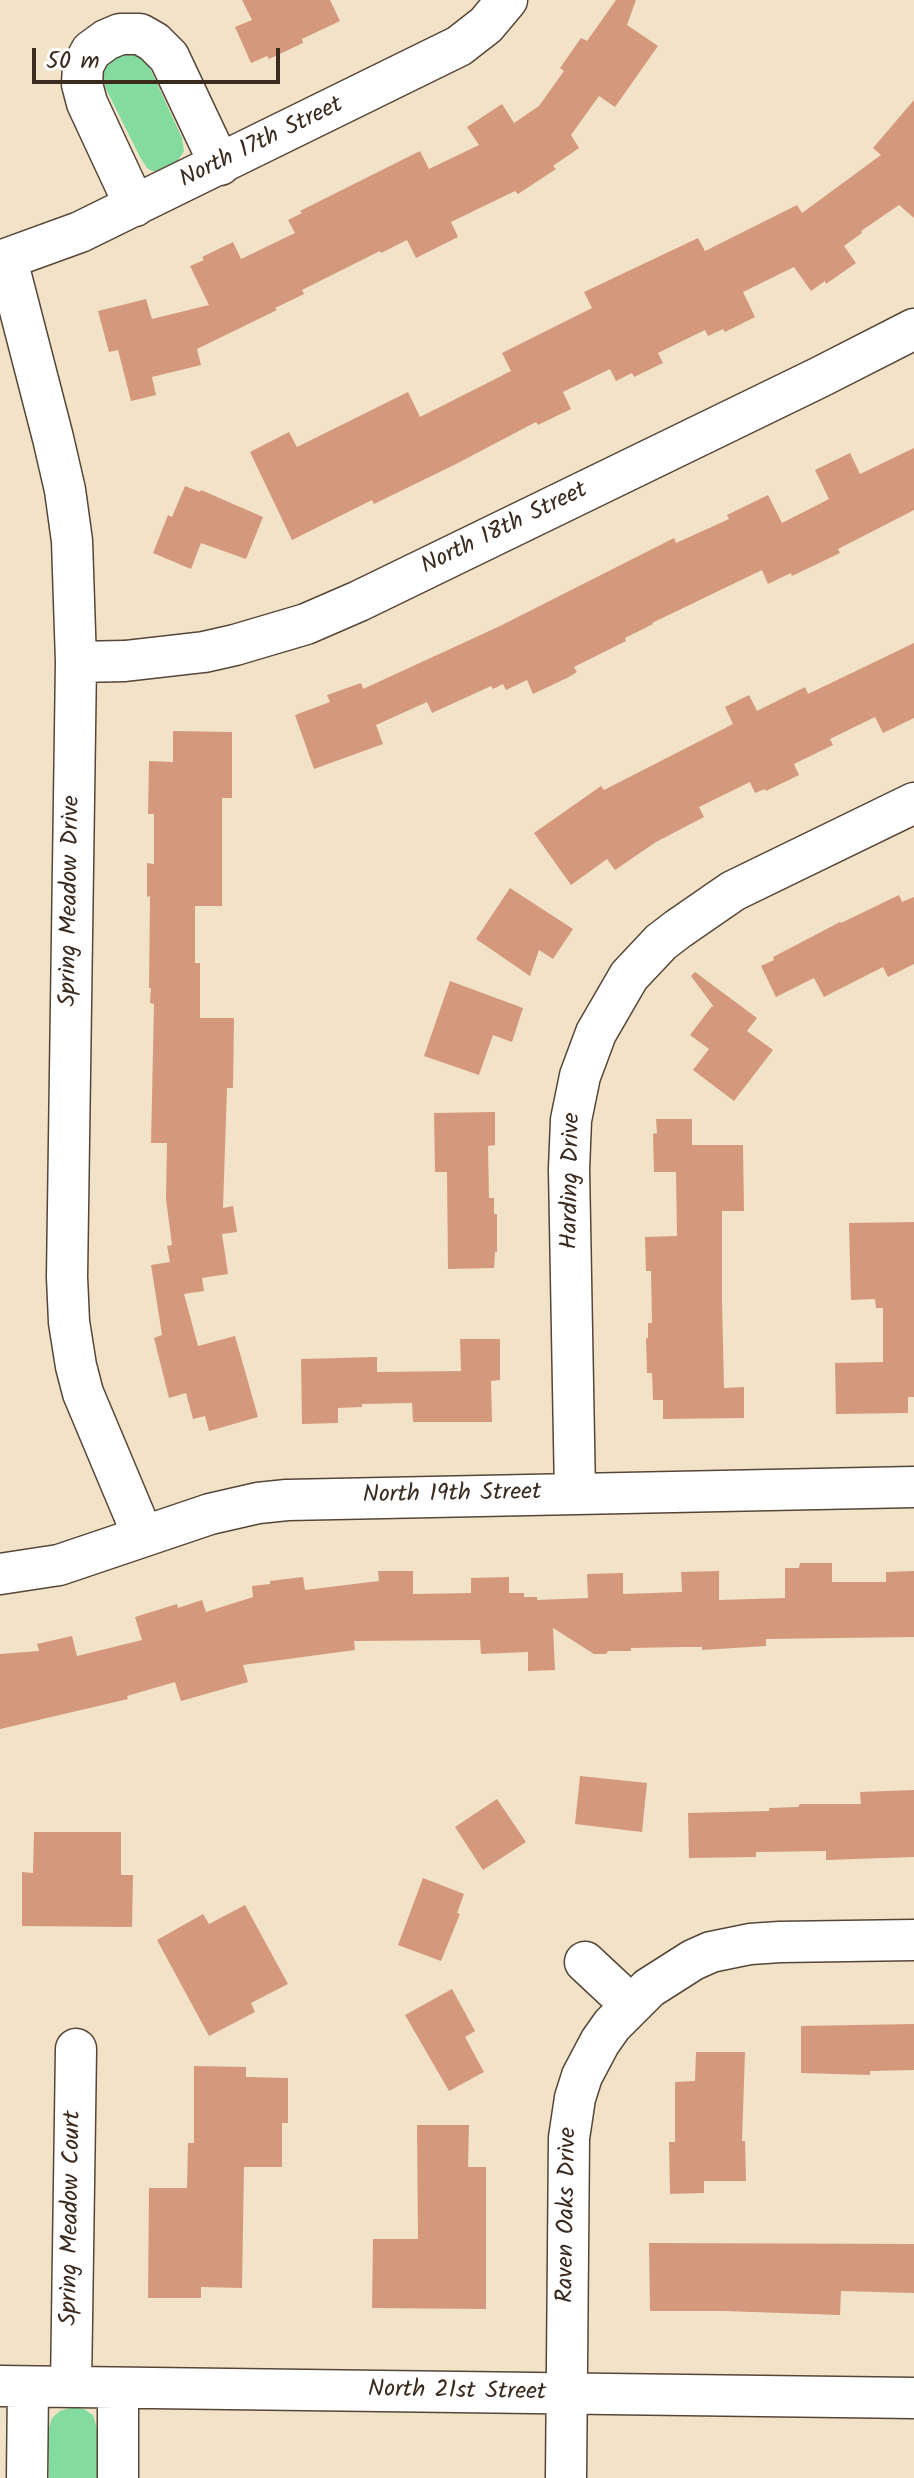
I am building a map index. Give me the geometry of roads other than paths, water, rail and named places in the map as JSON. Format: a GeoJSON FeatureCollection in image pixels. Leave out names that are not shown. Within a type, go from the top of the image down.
{"type":"FeatureCollection","features":[{"type":"Feature","properties":{"kind":"street","name":"North 17th Street"},"geometry":{"type":"LineString","coordinates":[[4,260],[80,232],[459,46],[486,25],[507,0]]}},
{"type":"Feature","properties":{"kind":"street"},"geometry":{"type":"LineString","coordinates":[[135,206],[87,103],[82,84],[83,66],[91,51],[106,40],[120,34],[140,34],[154,42],[169,57],[220,165]]}},
{"type":"Feature","properties":{"kind":"street","name":"Spring Meadow Drive"},"geometry":{"type":"LineString","coordinates":[[4,260],[65,490],[72,541],[76,662],[67,1277],[69,1322],[83,1393],[143,1536]]}},
{"type":"Feature","properties":{"kind":"street","name":"North 18th Street"},"geometry":{"type":"LineString","coordinates":[[76,662],[125,661],[204,652],[306,624],[792,391],[914,329]]}},
{"type":"Feature","properties":{"kind":"street","name":"Harding Drive"},"geometry":{"type":"LineString","coordinates":[[575,1494],[569,1169],[580,1076],[596,1033],[629,976],[678,929],[733,891],[914,803]]}},
{"type":"Feature","properties":{"kind":"street","name":"North 19th Street"},"geometry":{"type":"LineString","coordinates":[[0,1574],[59,1565],[210,1514],[273,1501],[914,1487]]}},
{"type":"Feature","properties":{"kind":"street","name":"Raven Oaks Drive"},"geometry":{"type":"LineString","coordinates":[[566,2478],[570,2120],[582,2076],[591,2057],[612,2025],[631,2005],[649,1988],[693,1960],[730,1947],[780,1942],[914,1940]]}},
{"type":"Feature","properties":{"kind":"street"},"geometry":{"type":"LineString","coordinates":[[585,1962],[631,2005]]}},
{"type":"Feature","properties":{"kind":"street","name":"Spring Meadow Court"},"geometry":{"type":"LineString","coordinates":[[71,2387],[76,2049]]}},
{"type":"Feature","properties":{"kind":"street"},"geometry":{"type":"LineString","coordinates":[[14,2386],[27,2478]]}},
{"type":"Feature","properties":{"kind":"street","name":"North 21st Street"},"geometry":{"type":"LineString","coordinates":[[14,2386],[914,2398]]}},
{"type":"Feature","properties":{"kind":"street"},"geometry":{"type":"LineString","coordinates":[[118,2388],[118,2478]]}}]}
